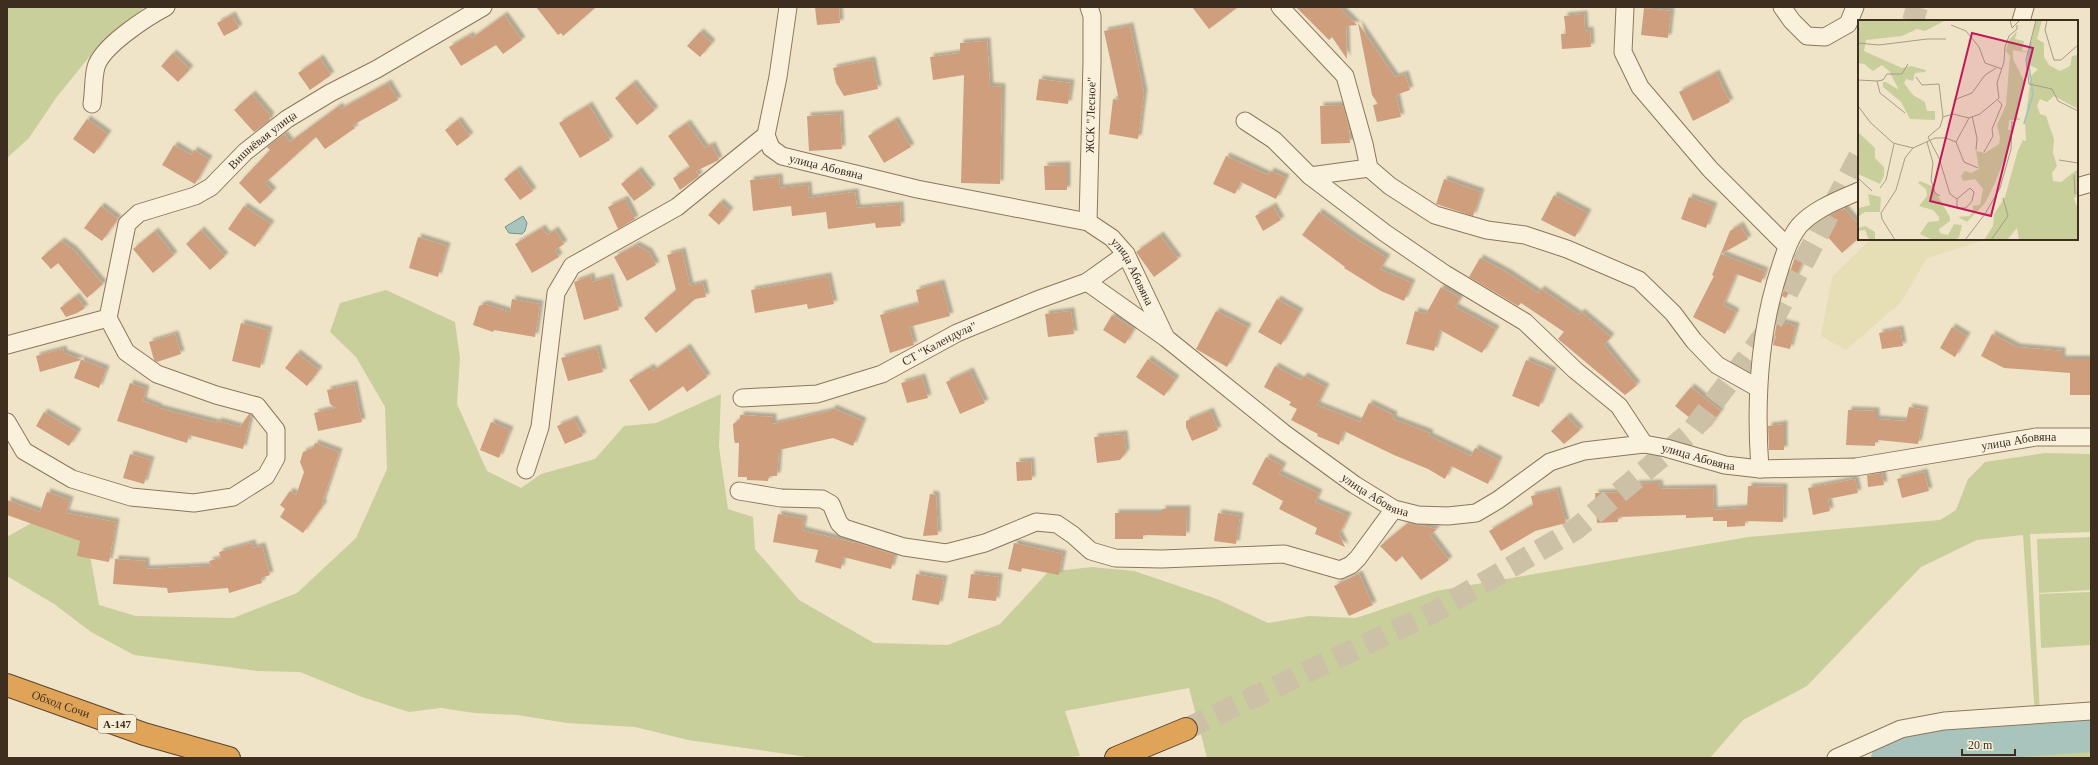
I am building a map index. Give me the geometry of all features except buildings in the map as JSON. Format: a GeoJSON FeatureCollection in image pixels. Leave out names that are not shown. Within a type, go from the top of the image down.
{"type":"FeatureCollection","features":[{"type":"Feature","properties":{"kind":"highway","name":"Обход Сочи"},"geometry":{"type":"LineString","coordinates":[[7,685],[144,734],[228,758]]}},
{"type":"Feature","properties":{"kind":"highway"},"geometry":{"type":"LineString","coordinates":[[1116,758],[1186,729]]}},
{"type":"Feature","properties":{"kind":"street"},"geometry":{"type":"LineString","coordinates":[[92,104],[96,66],[100,60],[113,44],[146,18],[166,7]]}},
{"type":"Feature","properties":{"kind":"street","name":"Вишнёвая улица"},"geometry":{"type":"LineString","coordinates":[[108,318],[127,224],[138,213],[196,196],[206,190],[245,152],[287,119],[330,93],[377,70],[483,7]]}},
{"type":"Feature","properties":{"kind":"street"},"geometry":{"type":"LineString","coordinates":[[526,470],[540,427],[556,293],[572,266],[677,207],[766,135],[778,76],[788,7]]}},
{"type":"Feature","properties":{"kind":"street","name":"ЖСК \"Лесное\""},"geometry":{"type":"LineString","coordinates":[[1088,222],[1092,62],[1092,16],[1089,7]]}},
{"type":"Feature","properties":{"kind":"street"},"geometry":{"type":"LineString","coordinates":[[1280,7],[1345,76],[1364,144],[1369,168],[1390,186],[1436,215],[1486,230],[1525,235],[1567,248],[1639,280],[1673,313],[1694,341],[1717,365],[1758,388]]}},
{"type":"Feature","properties":{"kind":"street"},"geometry":{"type":"LineString","coordinates":[[1625,7],[1624,52],[1640,87],[1710,169],[1787,246]]}},
{"type":"Feature","properties":{"kind":"street"},"geometry":{"type":"LineString","coordinates":[[1782,7],[1792,21],[1807,36],[1825,37],[1848,24],[1855,7]]}},
{"type":"Feature","properties":{"kind":"street"},"geometry":{"type":"LineString","coordinates":[[2021,20],[2025,7]]}},
{"type":"Feature","properties":{"kind":"street"},"geometry":{"type":"LineString","coordinates":[[1245,121],[1274,140],[1310,176],[1385,233],[1445,274],[1525,322],[1575,370],[1619,406],[1644,444]]}},
{"type":"Feature","properties":{"kind":"street","name":"улица Абовяна"},"geometry":{"type":"LineString","coordinates":[[766,135],[771,148],[782,156],[917,189],[1088,222],[1112,238],[1126,254],[1166,338],[1285,434],[1355,484],[1394,509],[1418,515],[1448,516],[1476,513],[1498,500],[1550,462],[1584,451],[1644,444],[1666,448],[1725,465],[1760,469],[1856,467],[2036,437],[2091,437]]}},
{"type":"Feature","properties":{"kind":"street"},"geometry":{"type":"LineString","coordinates":[[1310,176],[1369,168]]}},
{"type":"Feature","properties":{"kind":"street"},"geometry":{"type":"LineString","coordinates":[[2078,187],[2091,183]]}},
{"type":"Feature","properties":{"kind":"street"},"geometry":{"type":"LineString","coordinates":[[1760,469],[1757,431],[1758,388],[1771,293],[1787,246],[1799,226],[1820,209],[1858,191]]}},
{"type":"Feature","properties":{"kind":"street","name":"СТ \"Календула\""},"geometry":{"type":"LineString","coordinates":[[742,398],[817,394],[882,374],[957,333],[1037,300],[1086,282],[1126,254]]}},
{"type":"Feature","properties":{"kind":"street"},"geometry":{"type":"LineString","coordinates":[[1086,282],[1166,338]]}},
{"type":"Feature","properties":{"kind":"street"},"geometry":{"type":"LineString","coordinates":[[7,345],[108,318],[126,352],[157,374],[216,395],[257,406],[276,430],[276,458],[266,476],[233,497],[194,503],[131,497],[72,479],[24,451],[7,422]]}},
{"type":"Feature","properties":{"kind":"street"},"geometry":{"type":"LineString","coordinates":[[739,491],[781,498],[822,498],[830,504],[839,523],[844,528],[904,547],[946,553],[985,544],[1036,522],[1057,524],[1073,535],[1091,551],[1115,558],[1162,559],[1284,554],[1340,570],[1351,565],[1358,558],[1394,509]]}},
{"type":"Feature","properties":{"kind":"street"},"geometry":{"type":"LineString","coordinates":[[1836,758],[1901,729],[1944,721],[2091,711]]}},
{"type":"Feature","properties":{"kind":"shaded area"},"geometry":{"type":"Polygon","coordinates":[[[1870,240],[1984,240],[1927,258],[1901,302],[1846,350],[1821,336],[1832,277],[1870,240]]]}},
{"type":"Feature","properties":{"kind":"green space"},"geometry":{"type":"Polygon","coordinates":[[[7,7],[145,7],[98,46],[56,98],[29,138],[7,158],[7,7]]]}},
{"type":"Feature","properties":{"kind":"green space"},"geometry":{"type":"Polygon","coordinates":[[[386,290],[455,322],[460,358],[457,404],[487,471],[521,488],[541,474],[595,459],[624,426],[656,423],[721,394],[719,447],[728,509],[753,517],[755,549],[799,600],[874,643],[948,645],[1000,624],[1048,572],[1092,567],[1134,571],[1217,599],[1268,623],[1309,616],[1356,618],[1436,591],[1748,537],[1940,520],[1956,510],[1968,479],[1985,462],[2045,453],[2091,454],[2091,532],[2030,534],[2041,731],[2091,727],[2091,758],[1908,758],[1923,749],[2036,732],[2023,535],[1977,540],[1921,567],[1807,686],[1743,720],[1710,758],[1207,758],[1189,688],[1065,711],[1080,756],[1057,758],[814,758],[688,740],[635,727],[567,723],[517,715],[474,713],[441,708],[409,712],[362,697],[300,672],[257,671],[134,655],[91,632],[54,604],[7,576],[7,537],[33,522],[67,525],[89,549],[99,605],[136,616],[233,618],[297,593],[356,538],[387,469],[385,407],[356,357],[330,332],[340,303],[386,290]]]}},
{"type":"Feature","properties":{"kind":"green space"},"geometry":{"type":"Polygon","coordinates":[[[2091,537],[2091,590],[2039,593],[2037,539],[2091,537]]]}},
{"type":"Feature","properties":{"kind":"green space"},"geometry":{"type":"Polygon","coordinates":[[[2091,592],[2091,645],[2041,648],[2039,594],[2091,592]]]}},
{"type":"Feature","properties":{"kind":"water"},"geometry":{"type":"Polygon","coordinates":[[[523,216],[527,223],[525,231],[522,234],[509,233],[505,227],[523,216]]]}},
{"type":"Feature","properties":{"kind":"waterway"},"geometry":{"type":"LineString","coordinates":[[1887,758],[1933,742],[1992,743],[2091,736]]}},
{"type":"Feature","properties":{"kind":"tunnel"},"geometry":{"type":"LineString","coordinates":[[1913,20],[1917,7]]}},
{"type":"Feature","properties":{"kind":"tunnel"},"geometry":{"type":"LineString","coordinates":[[1186,729],[1432,613],[1576,529],[1691,432],[1766,333],[1858,159]]}}]}
